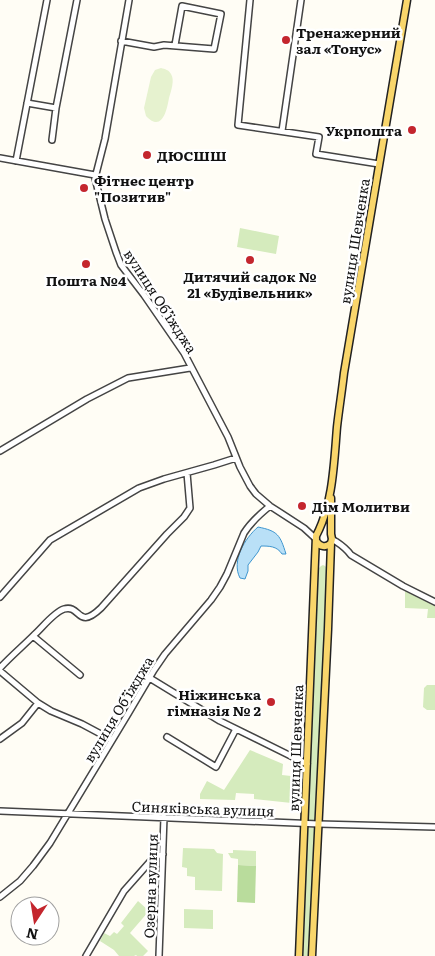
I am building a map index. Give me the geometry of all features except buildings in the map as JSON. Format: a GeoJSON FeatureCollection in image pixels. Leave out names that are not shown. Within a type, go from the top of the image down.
{"type":"FeatureCollection","features":[{"type":"Feature","properties":{"kind":"main road","name":"вулиця Шевченка"},"geometry":{"type":"LineString","coordinates":[[312,956],[331,556],[331,487],[338,416],[407,0]]}},
{"type":"Feature","properties":{"kind":"main road","name":"вулиця Шевченка"},"geometry":{"type":"LineString","coordinates":[[298,956],[317,536],[324,520],[331,487]]}},
{"type":"Feature","properties":{"kind":"main road"},"geometry":{"type":"LineString","coordinates":[[325,530],[331,540],[327,546],[323,546],[319,544],[317,536],[325,530]]}},
{"type":"Feature","properties":{"kind":"street"},"geometry":{"type":"LineString","coordinates":[[16,161],[46,0]]}},
{"type":"Feature","properties":{"kind":"street"},"geometry":{"type":"LineString","coordinates":[[52,140],[76,0]]}},
{"type":"Feature","properties":{"kind":"street","name":"вулиця Обʼїжджа"},"geometry":{"type":"LineString","coordinates":[[128,0],[105,139],[95,175],[105,219],[116,252],[121,265],[184,353],[190,368],[228,437],[250,486],[270,506],[317,536]]}},
{"type":"Feature","properties":{"kind":"street"},"geometry":{"type":"LineString","coordinates":[[250,0],[238,125],[319,137],[316,154],[379,164]]}},
{"type":"Feature","properties":{"kind":"street"},"geometry":{"type":"LineString","coordinates":[[282,131],[301,0]]}},
{"type":"Feature","properties":{"kind":"street"},"geometry":{"type":"LineString","coordinates":[[121,42],[154,47],[164,44],[214,49],[221,14],[182,6],[175,45]]}},
{"type":"Feature","properties":{"kind":"street"},"geometry":{"type":"LineString","coordinates":[[27,103],[56,108]]}},
{"type":"Feature","properties":{"kind":"street"},"geometry":{"type":"LineString","coordinates":[[0,158],[95,175]]}},
{"type":"Feature","properties":{"kind":"street"},"geometry":{"type":"LineString","coordinates":[[0,450],[87,399],[128,378],[190,368]]}},
{"type":"Feature","properties":{"kind":"street"},"geometry":{"type":"LineString","coordinates":[[0,597],[50,540],[139,488],[236,458]]}},
{"type":"Feature","properties":{"kind":"street"},"geometry":{"type":"LineString","coordinates":[[112,740],[38,703],[0,669],[16,650],[55,614],[63,609],[72,610],[87,618],[94,615],[110,599],[184,518],[190,508],[187,473]]}},
{"type":"Feature","properties":{"kind":"street","name":"вулиця Обʼїжджа"},"geometry":{"type":"LineString","coordinates":[[0,897],[20,881],[50,844],[148,677],[217,592],[224,581],[247,528],[256,517],[270,506]]}},
{"type":"Feature","properties":{"kind":"street"},"geometry":{"type":"LineString","coordinates":[[331,540],[342,545],[351,555],[403,586],[435,602]]}},
{"type":"Feature","properties":{"kind":"street"},"geometry":{"type":"LineString","coordinates":[[33,636],[80,674]]}},
{"type":"Feature","properties":{"kind":"street"},"geometry":{"type":"LineString","coordinates":[[148,677],[220,721],[307,764]]}},
{"type":"Feature","properties":{"kind":"street"},"geometry":{"type":"LineString","coordinates":[[0,738],[22,723],[38,703]]}},
{"type":"Feature","properties":{"kind":"street"},"geometry":{"type":"LineString","coordinates":[[167,737],[216,767],[236,729]]}},
{"type":"Feature","properties":{"kind":"street","name":"Синяківська вулиця"},"geometry":{"type":"LineString","coordinates":[[0,811],[435,827]]}},
{"type":"Feature","properties":{"kind":"street","name":"Озерна вулиця"},"geometry":{"type":"LineString","coordinates":[[159,956],[164,817]]}},
{"type":"Feature","properties":{"kind":"street"},"geometry":{"type":"LineString","coordinates":[[86,956],[124,891],[155,856],[163,854]]}},
{"type":"Feature","properties":{"kind":"green space"},"geometry":{"type":"Polygon","coordinates":[[[161,68],[170,73],[173,82],[163,118],[156,122],[146,116],[144,108],[151,77],[155,70],[161,68]]]}},
{"type":"Feature","properties":{"kind":"green space"},"geometry":{"type":"Polygon","coordinates":[[[240,228],[279,236],[276,254],[237,247],[240,228]]]}},
{"type":"Feature","properties":{"kind":"green space"},"geometry":{"type":"Polygon","coordinates":[[[323,565],[328,569],[316,821],[306,821],[318,569],[323,565]]]}},
{"type":"Feature","properties":{"kind":"green space"},"geometry":{"type":"Polygon","coordinates":[[[405,591],[435,605],[435,618],[427,618],[428,609],[405,608],[405,591]]]}},
{"type":"Feature","properties":{"kind":"green space"},"geometry":{"type":"Polygon","coordinates":[[[427,685],[435,685],[435,710],[427,710],[423,707],[424,688],[427,685]]]}},
{"type":"Feature","properties":{"kind":"green space"},"geometry":{"type":"Polygon","coordinates":[[[250,750],[283,764],[282,775],[291,776],[290,792],[302,794],[301,804],[254,799],[254,794],[236,793],[235,800],[200,799],[200,794],[207,781],[224,790],[250,750]]]}},
{"type":"Feature","properties":{"kind":"green space"},"geometry":{"type":"Polygon","coordinates":[[[306,828],[316,828],[310,956],[300,956],[306,828]]]}},
{"type":"Feature","properties":{"kind":"green space"},"geometry":{"type":"Polygon","coordinates":[[[183,848],[214,849],[217,853],[223,854],[222,891],[195,890],[195,877],[187,876],[187,868],[182,867],[183,848]]]}},
{"type":"Feature","properties":{"kind":"green space"},"geometry":{"type":"Polygon","coordinates":[[[233,850],[256,851],[256,866],[238,865],[238,859],[231,858],[228,853],[233,853],[233,850]]]}},
{"type":"Feature","properties":{"kind":"green space"},"geometry":{"type":"Polygon","coordinates":[[[238,865],[256,866],[255,903],[237,902],[238,865]]]}},
{"type":"Feature","properties":{"kind":"green space"},"geometry":{"type":"Polygon","coordinates":[[[138,901],[149,911],[130,933],[148,951],[143,956],[119,956],[114,950],[100,941],[104,933],[110,936],[114,932],[117,934],[124,926],[121,923],[138,901]]]}},
{"type":"Feature","properties":{"kind":"green space"},"geometry":{"type":"Polygon","coordinates":[[[184,909],[213,910],[213,929],[184,928],[184,909]]]}},
{"type":"Feature","properties":{"kind":"water"},"geometry":{"type":"Polygon","coordinates":[[[258,527],[274,532],[280,538],[286,554],[282,554],[273,547],[261,546],[248,565],[245,579],[240,578],[237,564],[238,557],[248,537],[258,527]]]}},
{"type":"Feature","properties":{"kind":"place","name":"Тренажерний зал «Тонус»"},"geometry":{"type":"Point","coordinates":[286,40]}},
{"type":"Feature","properties":{"kind":"place","name":"Укрпошта"},"geometry":{"type":"Point","coordinates":[412,130]}},
{"type":"Feature","properties":{"kind":"place","name":"ДЮСШШ"},"geometry":{"type":"Point","coordinates":[147,155]}},
{"type":"Feature","properties":{"kind":"place","name":"Фітнес центр \"Позитив\""},"geometry":{"type":"Point","coordinates":[84,188]}},
{"type":"Feature","properties":{"kind":"place","name":"Дитячий садок № 21 «Будівельник»"},"geometry":{"type":"Point","coordinates":[250,260]}},
{"type":"Feature","properties":{"kind":"place","name":"Пошта №4"},"geometry":{"type":"Point","coordinates":[86,264]}},
{"type":"Feature","properties":{"kind":"place","name":"Дім Молитви"},"geometry":{"type":"Point","coordinates":[302,506]}},
{"type":"Feature","properties":{"kind":"place","name":"Ніжинська гімназія № 2"},"geometry":{"type":"Point","coordinates":[271,702]}}]}
